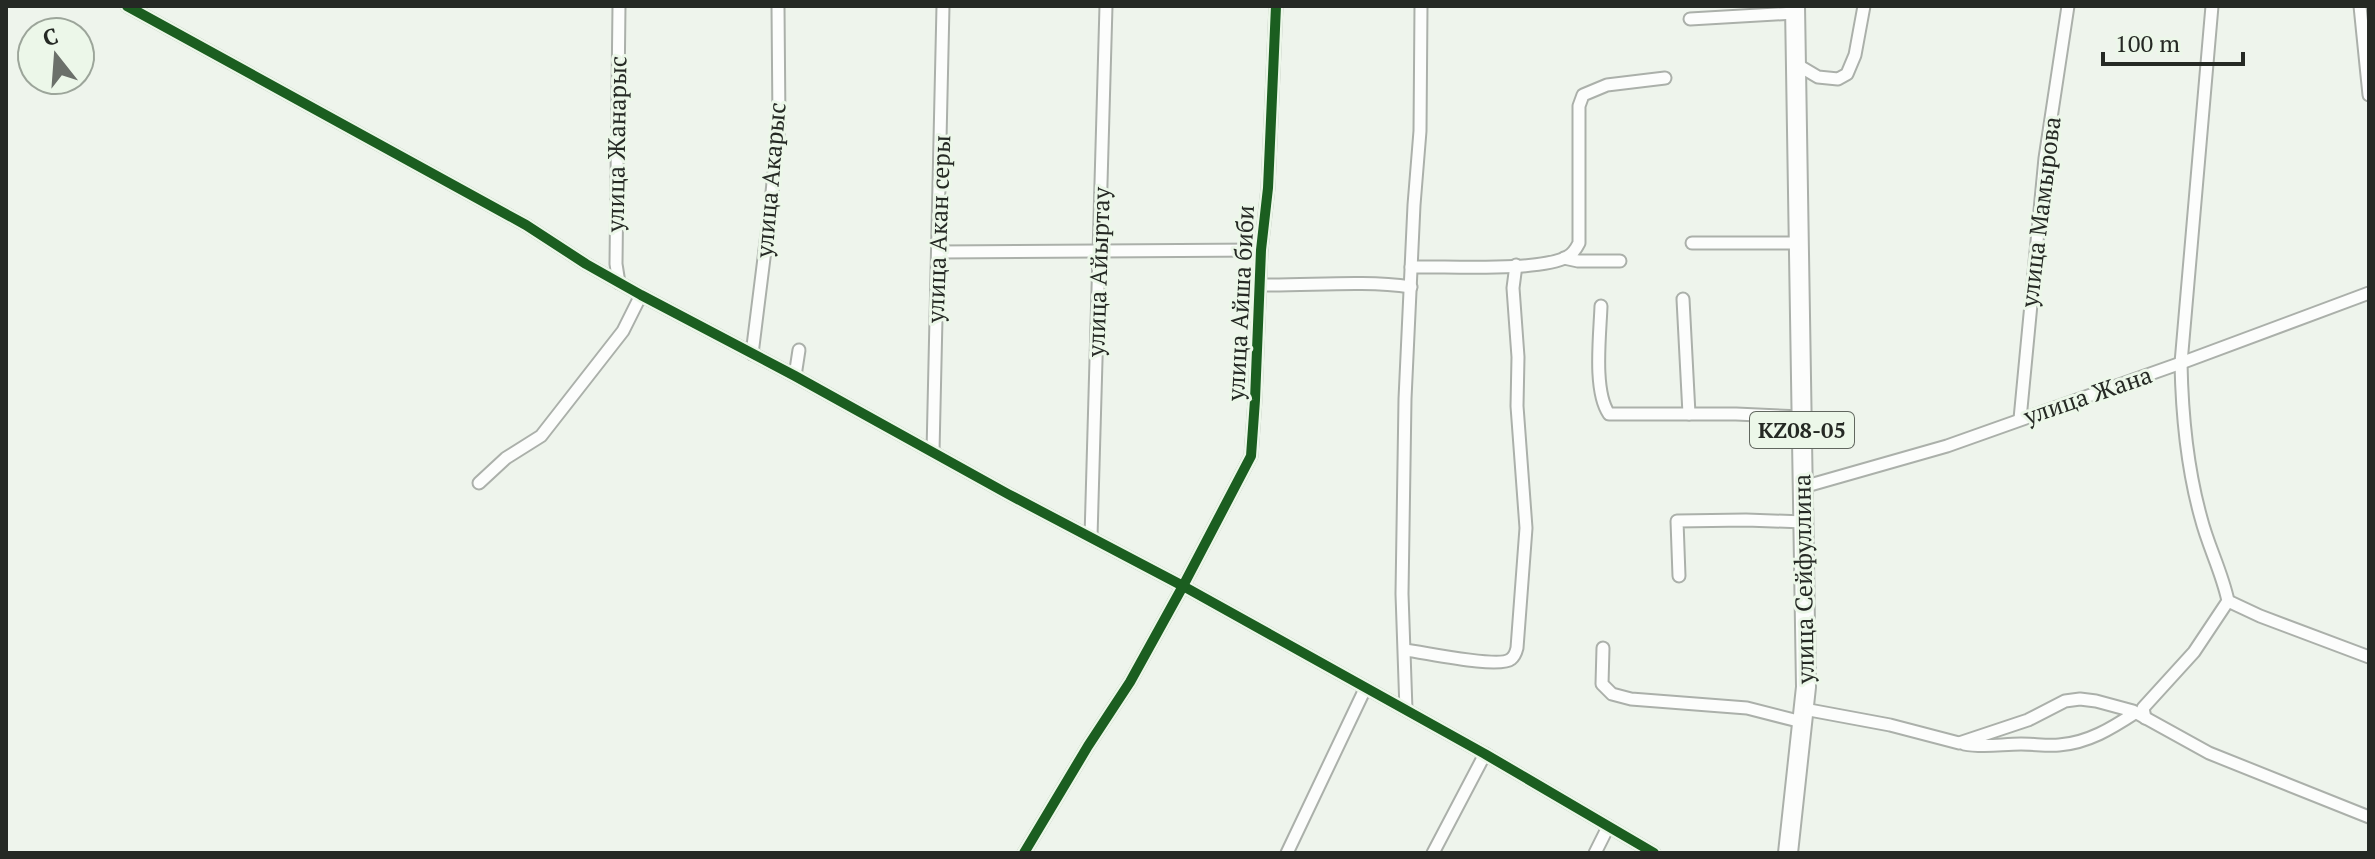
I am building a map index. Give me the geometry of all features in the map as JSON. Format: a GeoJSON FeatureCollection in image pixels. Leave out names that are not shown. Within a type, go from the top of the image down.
{"type":"FeatureCollection","features":[{"type":"Feature","properties":{"kind":"main road","name":"улица Сейфуллина"},"geometry":{"type":"LineString","coordinates":[[1788,853],[1806,687],[1795,10]]}},
{"type":"Feature","properties":{"kind":"street"},"geometry":{"type":"LineString","coordinates":[[127,6],[526,225],[619,283],[1183,586],[1485,754],[1654,853]]}},
{"type":"Feature","properties":{"kind":"street","name":"улица Жанарыс"},"geometry":{"type":"LineString","coordinates":[[619,6],[616,264],[619,283]]}},
{"type":"Feature","properties":{"kind":"street","name":"улица Акарыс"},"geometry":{"type":"LineString","coordinates":[[752,354],[779,124],[778,6]]}},
{"type":"Feature","properties":{"kind":"street","name":"улица Акан серы"},"geometry":{"type":"LineString","coordinates":[[933,452],[943,6]]}},
{"type":"Feature","properties":{"kind":"street","name":"улица Айыртау"},"geometry":{"type":"LineString","coordinates":[[1091,537],[1106,6]]}},
{"type":"Feature","properties":{"kind":"street","name":"улица Айша биби"},"geometry":{"type":"LineString","coordinates":[[1024,853],[1130,682],[1251,456],[1276,6]]}},
{"type":"Feature","properties":{"kind":"street"},"geometry":{"type":"LineString","coordinates":[[1406,710],[1402,594],[1404,471],[1411,267],[1420,131],[1421,6]]}},
{"type":"Feature","properties":{"kind":"street"},"geometry":{"type":"LineString","coordinates":[[1796,64],[1818,77],[1838,79],[1847,74],[1855,55],[1864,6]]}},
{"type":"Feature","properties":{"kind":"street","name":"улица Мамырова"},"geometry":{"type":"LineString","coordinates":[[2020,419],[2045,158],[2068,6]]}},
{"type":"Feature","properties":{"kind":"street"},"geometry":{"type":"LineString","coordinates":[[1603,648],[1602,684],[1612,694],[1631,699],[1747,708],[1916,731],[1974,746],[2061,745],[2086,740],[2140,715],[2194,652],[2228,601],[2201,518],[2182,419],[2181,363],[2212,6]]}},
{"type":"Feature","properties":{"kind":"street"},"geometry":{"type":"LineString","coordinates":[[2360,6],[2369,95]]}},
{"type":"Feature","properties":{"kind":"street"},"geometry":{"type":"LineString","coordinates":[[1690,19],[1795,10]]}},
{"type":"Feature","properties":{"kind":"street"},"geometry":{"type":"LineString","coordinates":[[1563,258],[1575,251],[1579,243],[1579,106],[1583,95],[1607,85],[1665,78]]}},
{"type":"Feature","properties":{"kind":"street"},"geometry":{"type":"LineString","coordinates":[[1692,243],[1799,243]]}},
{"type":"Feature","properties":{"kind":"street"},"geometry":{"type":"LineString","coordinates":[[938,252],[1261,250]]}},
{"type":"Feature","properties":{"kind":"street"},"geometry":{"type":"LineString","coordinates":[[1411,267],[1516,265],[1563,258],[1620,261]]}},
{"type":"Feature","properties":{"kind":"street"},"geometry":{"type":"LineString","coordinates":[[1405,650],[1494,663],[1510,661],[1517,648],[1526,528],[1517,406],[1518,357],[1513,288],[1516,265]]}},
{"type":"Feature","properties":{"kind":"street"},"geometry":{"type":"LineString","coordinates":[[1260,285],[1349,283],[1411,287]]}},
{"type":"Feature","properties":{"kind":"street","name":"улица Жана"},"geometry":{"type":"LineString","coordinates":[[1803,487],[1947,446],[2369,293]]}},
{"type":"Feature","properties":{"kind":"street"},"geometry":{"type":"LineString","coordinates":[[479,483],[506,458],[541,436],[623,331],[641,295]]}},
{"type":"Feature","properties":{"kind":"street"},"geometry":{"type":"LineString","coordinates":[[1683,299],[1689,414]]}},
{"type":"Feature","properties":{"kind":"street"},"geometry":{"type":"LineString","coordinates":[[1601,306],[1600,378],[1604,407],[1609,414],[1802,417]]}},
{"type":"Feature","properties":{"kind":"street"},"geometry":{"type":"LineString","coordinates":[[795,376],[799,350]]}},
{"type":"Feature","properties":{"kind":"street"},"geometry":{"type":"LineString","coordinates":[[1679,576],[1677,521],[1804,522]]}},
{"type":"Feature","properties":{"kind":"street"},"geometry":{"type":"LineString","coordinates":[[2228,601],[2271,621],[2369,657]]}},
{"type":"Feature","properties":{"kind":"street"},"geometry":{"type":"LineString","coordinates":[[1287,853],[1365,689]]}},
{"type":"Feature","properties":{"kind":"street"},"geometry":{"type":"LineString","coordinates":[[1959,743],[2028,720],[2065,701],[2080,699],[2120,707],[2140,715],[2209,753],[2369,817]]}},
{"type":"Feature","properties":{"kind":"street"},"geometry":{"type":"LineString","coordinates":[[1433,853],[1485,754]]}},
{"type":"Feature","properties":{"kind":"street"},"geometry":{"type":"LineString","coordinates":[[1595,853],[1608,827]]}},
{"type":"Feature","properties":{"kind":"cycle path"},"geometry":{"type":"LineString","coordinates":[[127,6],[526,225],[641,295],[1183,586],[1485,754],[1654,853]]}},
{"type":"Feature","properties":{"kind":"cycle path"},"geometry":{"type":"LineString","coordinates":[[1024,853],[1130,682],[1251,456],[1276,6]]}}]}
